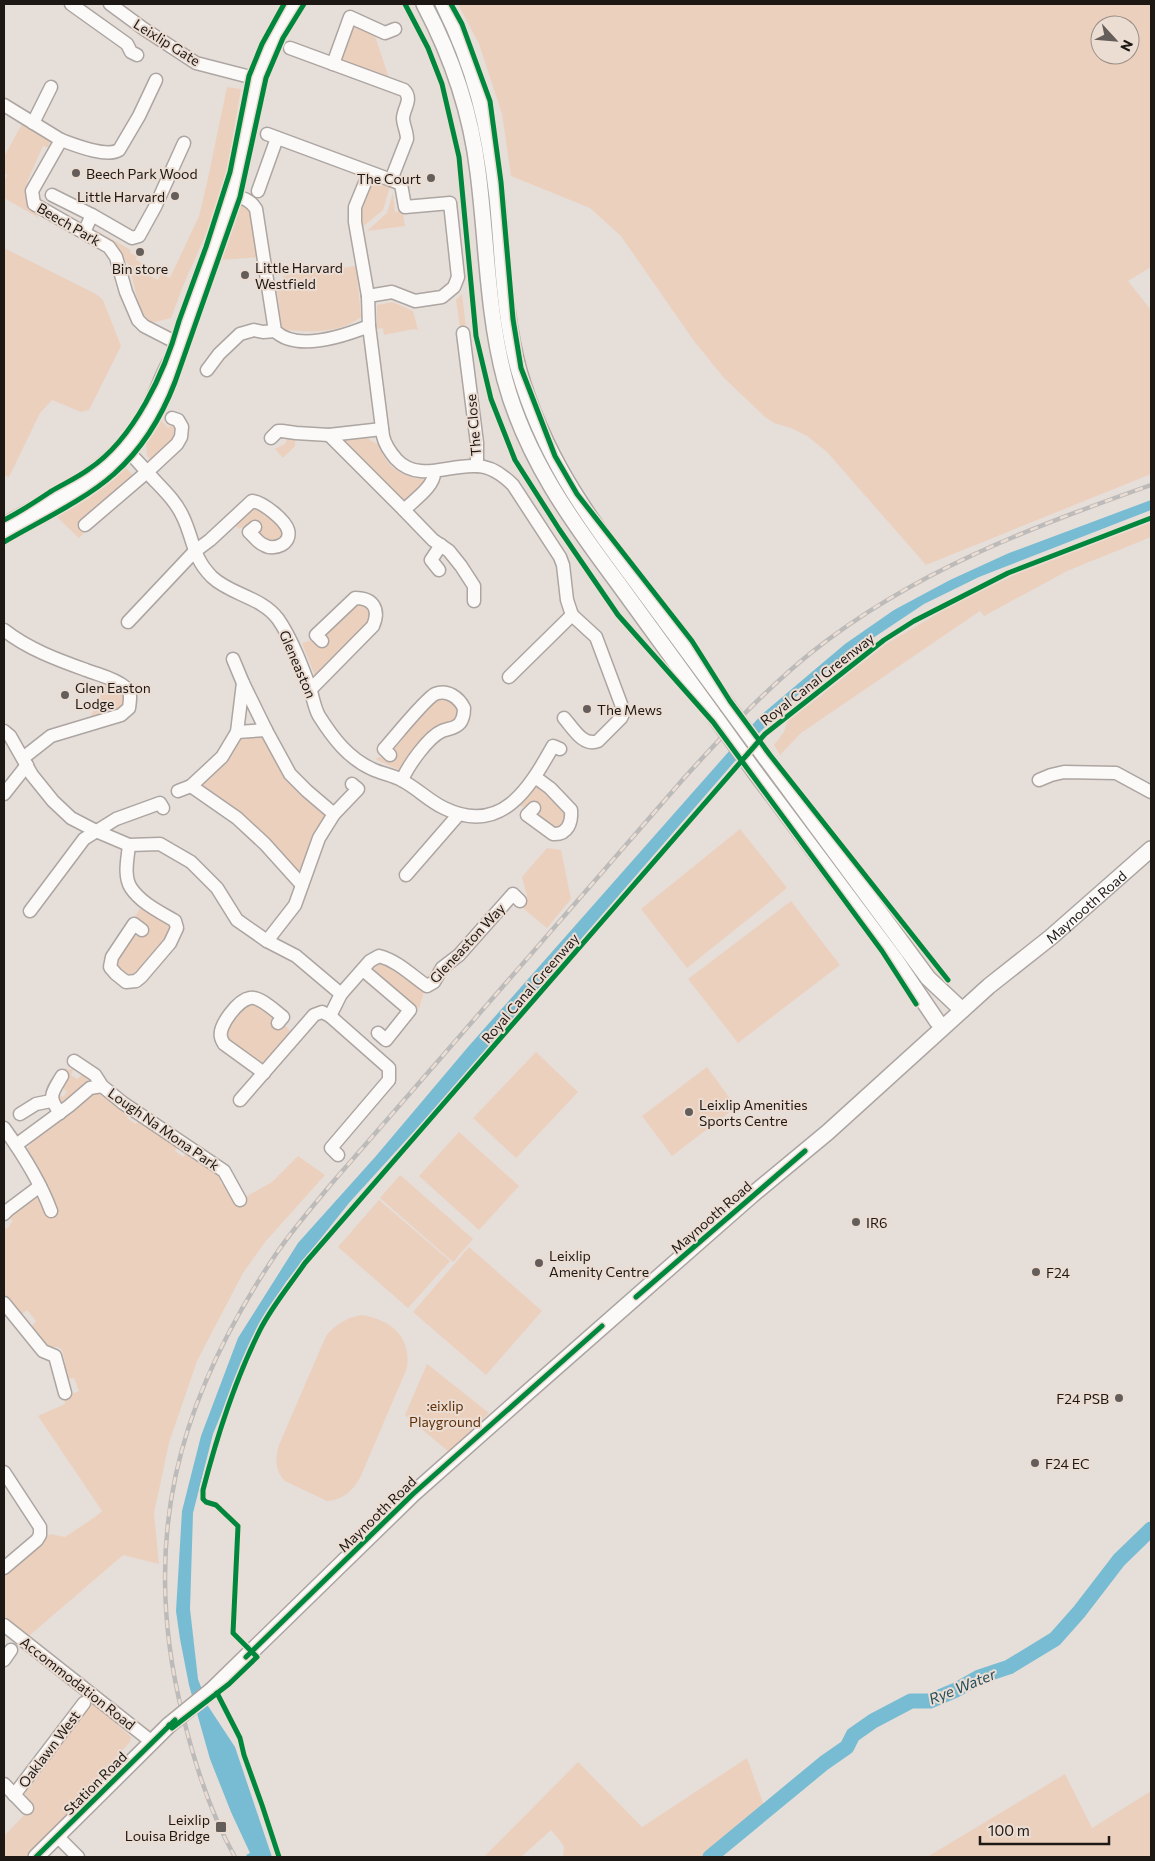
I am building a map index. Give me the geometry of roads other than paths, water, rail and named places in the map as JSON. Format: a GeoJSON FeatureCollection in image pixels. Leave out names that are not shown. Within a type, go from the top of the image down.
{"type":"FeatureCollection","features":[{"type":"Feature","properties":{"kind":"main road"},"geometry":{"type":"LineString","coordinates":[[424,4],[451,60],[461,90],[478,172],[497,346],[506,382],[519,421],[533,454],[569,517],[755,772],[895,959],[943,1027]]}},
{"type":"Feature","properties":{"kind":"main road"},"geometry":{"type":"LineString","coordinates":[[443,4],[471,67],[483,108],[496,189],[510,328],[519,370],[544,439],[578,501],[727,706],[896,932],[928,978],[962,1010]]}},
{"type":"Feature","properties":{"kind":"main road","name":"Maynooth Road"},"geometry":{"type":"LineString","coordinates":[[168,1726],[213,1689],[413,1494],[671,1265],[828,1132],[962,1010],[1019,961],[1051,937],[1151,849]]}},
{"type":"Feature","properties":{"kind":"main road","name":"Station Road"},"geometry":{"type":"LineString","coordinates":[[36,1857],[168,1726]]}},
{"type":"Feature","properties":{"kind":"street"},"geometry":{"type":"LineString","coordinates":[[71,4],[127,44],[132,52],[137,55]]}},
{"type":"Feature","properties":{"kind":"street","name":"Leixlip Gate"},"geometry":{"type":"LineString","coordinates":[[110,4],[196,63],[258,78]]}},
{"type":"Feature","properties":{"kind":"street"},"geometry":{"type":"LineString","coordinates":[[6,529],[67,500],[96,482],[125,449],[137,428],[179,344],[232,194],[258,78],[268,50],[293,4]]}},
{"type":"Feature","properties":{"kind":"street"},"geometry":{"type":"LineString","coordinates":[[333,64],[350,17],[385,33],[395,29]]}},
{"type":"Feature","properties":{"kind":"street"},"geometry":{"type":"LineString","coordinates":[[290,48],[404,90],[408,94],[409,98],[403,116],[407,139],[391,180]]}},
{"type":"Feature","properties":{"kind":"street"},"geometry":{"type":"LineString","coordinates":[[4,105],[61,140],[89,149],[114,153],[119,150],[139,116],[156,80]]}},
{"type":"Feature","properties":{"kind":"street"},"geometry":{"type":"LineString","coordinates":[[33,123],[51,87]]}},
{"type":"Feature","properties":{"kind":"street"},"geometry":{"type":"LineString","coordinates":[[258,191],[272,136],[401,184],[405,208],[450,203],[458,278],[454,287],[442,297],[414,301],[392,292],[368,296]]}},
{"type":"Feature","properties":{"kind":"street","name":"Beech Park"},"geometry":{"type":"LineString","coordinates":[[61,140],[32,191],[31,198],[35,206],[105,244],[116,257],[126,292],[138,320],[144,326],[179,344]]}},
{"type":"Feature","properties":{"kind":"street"},"geometry":{"type":"LineString","coordinates":[[52,194],[132,238],[139,236],[155,207],[184,143]]}},
{"type":"Feature","properties":{"kind":"street"},"geometry":{"type":"LineString","coordinates":[[369,173],[355,208],[355,222],[368,296],[369,326],[384,442],[400,463],[416,471],[434,472],[477,466],[491,469],[503,475],[513,485],[536,520],[563,564],[566,600],[572,615],[596,637],[624,712],[621,718],[598,741],[593,743],[585,741],[564,718]]}},
{"type":"Feature","properties":{"kind":"street"},"geometry":{"type":"LineString","coordinates":[[232,194],[252,202],[256,209],[275,331]]}},
{"type":"Feature","properties":{"kind":"street"},"geometry":{"type":"LineString","coordinates":[[84,232],[92,215]]}},
{"type":"Feature","properties":{"kind":"street"},"geometry":{"type":"LineString","coordinates":[[207,370],[219,354],[240,334],[254,330],[263,332],[275,331],[286,339],[311,341],[327,339],[369,326]]}},
{"type":"Feature","properties":{"kind":"street","name":"The Close"},"geometry":{"type":"LineString","coordinates":[[463,333],[475,384],[477,466]]}},
{"type":"Feature","properties":{"kind":"street"},"geometry":{"type":"LineString","coordinates":[[85,525],[177,444],[181,437],[182,427],[178,420],[172,418]]}},
{"type":"Feature","properties":{"kind":"street"},"geometry":{"type":"LineString","coordinates":[[271,438],[278,431],[329,435],[382,429]]}},
{"type":"Feature","properties":{"kind":"street"},"geometry":{"type":"LineString","coordinates":[[329,435],[461,566],[474,586],[474,601]]}},
{"type":"Feature","properties":{"kind":"street"},"geometry":{"type":"LineString","coordinates":[[6,529],[125,449]]}},
{"type":"Feature","properties":{"kind":"street","name":"Gleneaston"},"geometry":{"type":"LineString","coordinates":[[125,449],[169,495],[182,515],[190,533],[194,552],[213,577],[226,587],[260,603],[276,617],[289,638],[318,714],[335,739],[350,756],[359,763],[374,770],[402,780],[442,807],[459,814]]}},
{"type":"Feature","properties":{"kind":"street"},"geometry":{"type":"LineString","coordinates":[[404,510],[430,485],[434,478],[434,472]]}},
{"type":"Feature","properties":{"kind":"street"},"geometry":{"type":"LineString","coordinates":[[128,622],[194,552],[210,540],[252,501],[258,502],[269,509],[288,529],[285,543],[281,546],[270,547],[263,545],[249,532],[255,527]]}},
{"type":"Feature","properties":{"kind":"street"},"geometry":{"type":"LineString","coordinates":[[439,570],[431,560],[440,545]]}},
{"type":"Feature","properties":{"kind":"street"},"geometry":{"type":"LineString","coordinates":[[310,690],[372,626],[376,618],[375,608],[371,602],[363,598],[355,598],[316,635],[322,641]]}},
{"type":"Feature","properties":{"kind":"street"},"geometry":{"type":"LineString","coordinates":[[509,677],[572,615]]}},
{"type":"Feature","properties":{"kind":"street"},"geometry":{"type":"LineString","coordinates":[[4,630],[29,647],[111,679],[127,688],[131,696],[129,708],[120,715],[50,736],[25,762],[4,794]]}},
{"type":"Feature","properties":{"kind":"street"},"geometry":{"type":"LineString","coordinates":[[233,658],[266,730],[290,774],[307,792],[334,814]]}},
{"type":"Feature","properties":{"kind":"street"},"geometry":{"type":"LineString","coordinates":[[178,791],[191,786],[222,757],[237,732],[243,683]]}},
{"type":"Feature","properties":{"kind":"street"},"geometry":{"type":"LineString","coordinates":[[390,755],[384,749],[427,701],[436,694],[446,693],[455,696],[461,701],[464,708],[461,722],[454,728],[441,731],[417,754],[402,780]]}},
{"type":"Feature","properties":{"kind":"street"},"geometry":{"type":"LineString","coordinates":[[4,730],[10,736],[32,776],[71,818],[129,845],[160,844],[191,862],[217,888],[237,920],[267,941],[296,956],[341,994],[330,1016]]}},
{"type":"Feature","properties":{"kind":"street"},"geometry":{"type":"LineString","coordinates":[[237,732],[266,730]]}},
{"type":"Feature","properties":{"kind":"street"},"geometry":{"type":"LineString","coordinates":[[406,875],[459,814],[493,815],[506,808],[535,777],[553,746],[560,749]]}},
{"type":"Feature","properties":{"kind":"street"},"geometry":{"type":"LineString","coordinates":[[1039,780],[1064,772],[1116,773],[1151,792]]}},
{"type":"Feature","properties":{"kind":"street"},"geometry":{"type":"LineString","coordinates":[[534,808],[527,815],[552,834],[566,830],[572,821],[571,810],[550,788],[535,777]]}},
{"type":"Feature","properties":{"kind":"street"},"geometry":{"type":"LineString","coordinates":[[267,941],[295,905],[312,853],[319,838],[334,814],[358,789],[352,784]]}},
{"type":"Feature","properties":{"kind":"street"},"geometry":{"type":"LineString","coordinates":[[191,786],[237,818],[265,844],[302,885]]}},
{"type":"Feature","properties":{"kind":"street"},"geometry":{"type":"LineString","coordinates":[[30,911],[84,839],[116,819],[160,803],[163,808]]}},
{"type":"Feature","properties":{"kind":"street"},"geometry":{"type":"LineString","coordinates":[[129,845],[126,867],[130,887],[148,905],[175,921],[177,928],[170,944],[142,977],[136,981],[126,982],[110,967],[112,957],[134,924],[142,930]]}},
{"type":"Feature","properties":{"kind":"street","name":"Gleneaston Way"},"geometry":{"type":"LineString","coordinates":[[341,994],[370,962],[379,956],[400,965],[427,986],[434,982],[442,968],[459,955],[513,894],[520,901]]}},
{"type":"Feature","properties":{"kind":"street"},"geometry":{"type":"LineString","coordinates":[[363,970],[410,1010],[386,1040],[378,1033]]}},
{"type":"Feature","properties":{"kind":"street"},"geometry":{"type":"LineString","coordinates":[[264,1073],[224,1044],[221,1038],[221,1031],[229,1015],[242,1002],[250,998],[259,999],[283,1017],[278,1023]]}},
{"type":"Feature","properties":{"kind":"street"},"geometry":{"type":"LineString","coordinates":[[240,1100],[314,1015],[322,1012],[330,1016],[389,1068],[389,1080],[331,1148],[338,1155]]}},
{"type":"Feature","properties":{"kind":"street","name":"Lough Na Mona Park"},"geometry":{"type":"LineString","coordinates":[[74,1061],[95,1075],[102,1086],[149,1122],[224,1172],[240,1200]]}},
{"type":"Feature","properties":{"kind":"street"},"geometry":{"type":"LineString","coordinates":[[60,1113],[51,1101],[53,1090],[62,1076]]}},
{"type":"Feature","properties":{"kind":"street","name":"Lough Na Mona Park"},"geometry":{"type":"LineString","coordinates":[[16,1145],[90,1088],[102,1086]]}},
{"type":"Feature","properties":{"kind":"street"},"geometry":{"type":"LineString","coordinates":[[20,1114],[36,1104],[51,1101]]}},
{"type":"Feature","properties":{"kind":"street"},"geometry":{"type":"LineString","coordinates":[[4,1128],[40,1186],[51,1211]]}},
{"type":"Feature","properties":{"kind":"street"},"geometry":{"type":"LineString","coordinates":[[4,1214],[40,1186]]}},
{"type":"Feature","properties":{"kind":"street"},"geometry":{"type":"LineString","coordinates":[[4,1303],[43,1351],[55,1356],[65,1393]]}},
{"type":"Feature","properties":{"kind":"street"},"geometry":{"type":"LineString","coordinates":[[4,1472],[40,1527],[40,1534],[37,1540],[4,1568]]}},
{"type":"Feature","properties":{"kind":"street","name":"Accommodation Road"},"geometry":{"type":"LineString","coordinates":[[4,1625],[152,1742]]}},
{"type":"Feature","properties":{"kind":"street","name":"Oaklawn West"},"geometry":{"type":"LineString","coordinates":[[14,1795],[84,1703]]}},
{"type":"Feature","properties":{"kind":"street","name":"Oaklawn West"},"geometry":{"type":"LineString","coordinates":[[4,1784],[27,1808]]}},
{"type":"Feature","properties":{"kind":"street"},"geometry":{"type":"LineString","coordinates":[[57,1836],[78,1857]]}},
{"type":"Feature","properties":{"kind":"water"},"geometry":{"type":"Polygon","coordinates":[[[1151,500],[1151,510],[979,577],[924,604],[852,652],[807,686],[761,731],[428,1116],[349,1203],[286,1282],[249,1346],[213,1434],[193,1513],[190,1609],[198,1679],[208,1706],[235,1747],[272,1857],[248,1857],[246,1855],[250,1853],[210,1759],[189,1685],[180,1639],[176,1611],[182,1511],[201,1436],[238,1338],[298,1243],[761,715],[845,644],[894,610],[950,580],[1009,553],[1151,500]]]}},
{"type":"Feature","properties":{"kind":"waterway","name":"Rye Water"},"geometry":{"type":"LineString","coordinates":[[710,1857],[824,1763],[847,1747],[853,1735],[873,1721],[911,1701],[930,1701],[956,1690],[979,1677],[1009,1667],[1055,1639],[1079,1612],[1119,1560],[1151,1529]]}},
{"type":"Feature","properties":{"kind":"railway"},"geometry":{"type":"LineString","coordinates":[[235,1857],[218,1823],[204,1788],[183,1716],[170,1652],[165,1591],[167,1532],[176,1474],[191,1419],[214,1364],[242,1309],[276,1254],[332,1183],[685,777],[746,712],[795,666],[851,623],[932,575],[1017,535],[1151,485]]}},
{"type":"Feature","properties":{"kind":"place","name":"Beech Park Wood"},"geometry":{"type":"Point","coordinates":[76,173]}},
{"type":"Feature","properties":{"kind":"place","name":"The Court"},"geometry":{"type":"Point","coordinates":[431,178]}},
{"type":"Feature","properties":{"kind":"place","name":"Little Harvard"},"geometry":{"type":"Point","coordinates":[175,196]}},
{"type":"Feature","properties":{"kind":"place","name":"Bin store"},"geometry":{"type":"Point","coordinates":[140,252]}},
{"type":"Feature","properties":{"kind":"place","name":"Little Harvard Westfield"},"geometry":{"type":"Point","coordinates":[245,275]}},
{"type":"Feature","properties":{"kind":"place","name":"Glen Easton Lodge"},"geometry":{"type":"Point","coordinates":[65,695]}},
{"type":"Feature","properties":{"kind":"place","name":"The Mews"},"geometry":{"type":"Point","coordinates":[587,709]}},
{"type":"Feature","properties":{"kind":"place","name":"Leixlip Amenities Sports Centre"},"geometry":{"type":"Point","coordinates":[689,1112]}},
{"type":"Feature","properties":{"kind":"place","name":"IR6"},"geometry":{"type":"Point","coordinates":[856,1222]}},
{"type":"Feature","properties":{"kind":"place","name":"Leixlip Amenity Centre"},"geometry":{"type":"Point","coordinates":[539,1263]}},
{"type":"Feature","properties":{"kind":"place","name":"F24"},"geometry":{"type":"Point","coordinates":[1036,1272]}},
{"type":"Feature","properties":{"kind":"place","name":"F24 PSB"},"geometry":{"type":"Point","coordinates":[1119,1398]}},
{"type":"Feature","properties":{"kind":"place","name":"F24 EC"},"geometry":{"type":"Point","coordinates":[1035,1463]}},
{"type":"Feature","properties":{"kind":"place","name":"Leixlip Louisa Bridge"},"geometry":{"type":"Point","coordinates":[221,1827]}},
{"type":"Feature","properties":{"kind":"park label","name":":eixlip Playground"},"geometry":{"type":"Point","coordinates":[445,1414]}}]}
